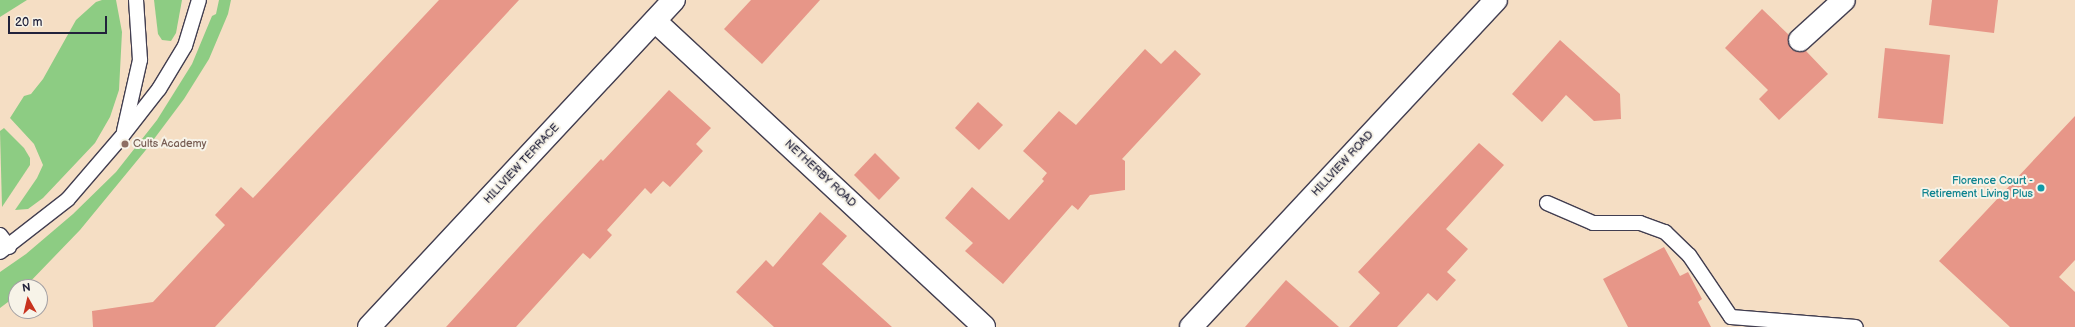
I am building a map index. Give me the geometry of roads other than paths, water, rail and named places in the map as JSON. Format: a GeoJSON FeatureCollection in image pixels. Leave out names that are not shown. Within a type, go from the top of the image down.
{"type":"FeatureCollection","features":[{"type":"Feature","properties":{"kind":"street","name":"HILLVIEW TERRACE"},"geometry":{"type":"LineString","coordinates":[[369,327],[674,0]]}},
{"type":"Feature","properties":{"kind":"street","name":"HILLVIEW ROAD"},"geometry":{"type":"LineString","coordinates":[[1191,327],[1496,0]]}},
{"type":"Feature","properties":{"kind":"street"},"geometry":{"type":"LineString","coordinates":[[1800,40],[1844,0]]}},
{"type":"Feature","properties":{"kind":"street","name":"NETHERBY ROAD"},"geometry":{"type":"LineString","coordinates":[[655,21],[984,327]]}},
{"type":"Feature","properties":{"kind":"lane"},"geometry":{"type":"LineString","coordinates":[[123,135],[140,60],[136,0]]}},
{"type":"Feature","properties":{"kind":"lane"},"geometry":{"type":"LineString","coordinates":[[0,235],[5,250],[68,198],[123,135],[159,89],[185,46],[199,0]]}},
{"type":"Feature","properties":{"kind":"lane"},"geometry":{"type":"LineString","coordinates":[[1547,203],[1593,223],[1640,223],[1666,232],[1689,255],[1732,317],[1856,327]]}},
{"type":"Feature","properties":{"kind":"place","name":"Cults Academy"},"geometry":{"type":"Point","coordinates":[125,144]}},
{"type":"Feature","properties":{"kind":"place","name":"Florence Court - Retirement Living Plus"},"geometry":{"type":"Point","coordinates":[2041,188]}}]}
